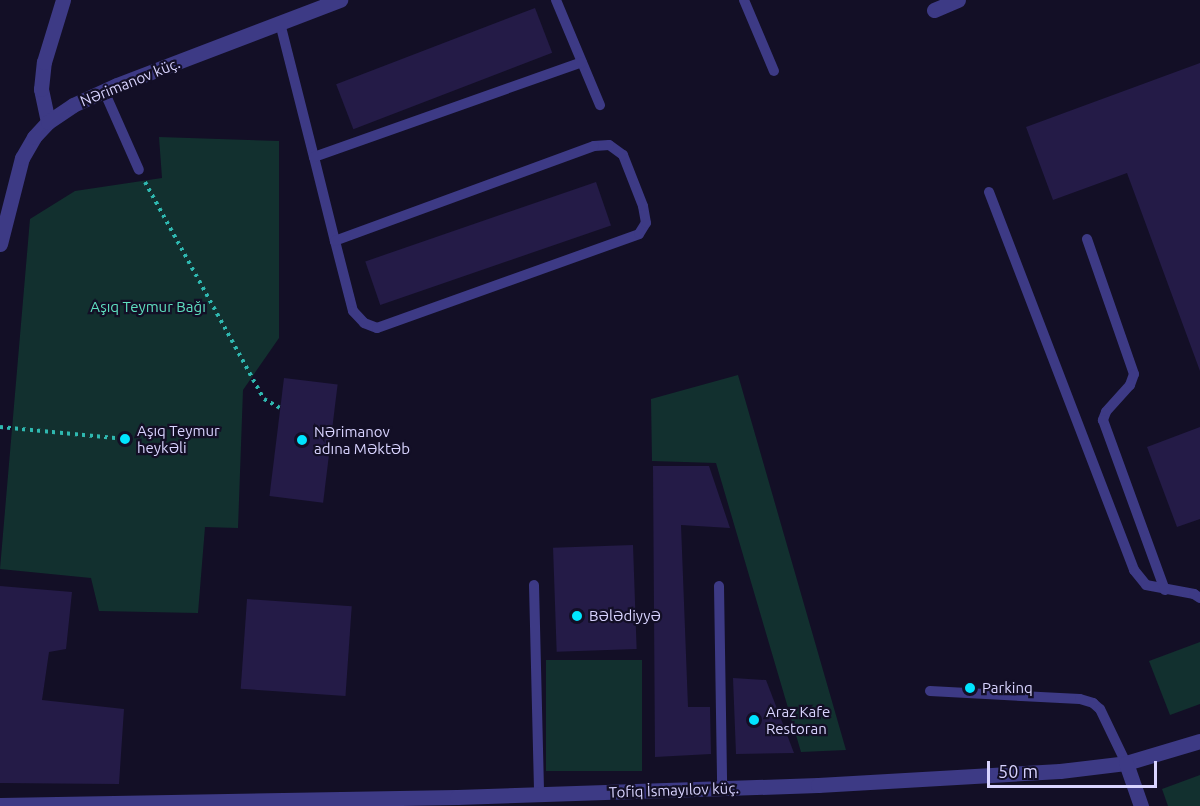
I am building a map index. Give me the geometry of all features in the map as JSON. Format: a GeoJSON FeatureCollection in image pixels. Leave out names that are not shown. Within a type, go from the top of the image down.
{"type":"FeatureCollection","features":[{"type":"Feature","properties":{"kind":"street"},"geometry":{"type":"LineString","coordinates":[[48,122],[41,89],[44,62],[63,0]]}},
{"type":"Feature","properties":{"kind":"street","name":"Nərimanov küç."},"geometry":{"type":"LineString","coordinates":[[0,244],[22,158],[34,137],[48,122],[73,105],[104,91],[340,0]]}},
{"type":"Feature","properties":{"kind":"street"},"geometry":{"type":"LineString","coordinates":[[934,10],[958,0]]}},
{"type":"Feature","properties":{"kind":"street","name":"Tofiq İsmayılov küç."},"geometry":{"type":"LineString","coordinates":[[0,805],[457,801],[539,794],[946,778],[1060,771],[1126,763],[1200,741]]}},
{"type":"Feature","properties":{"kind":"street"},"geometry":{"type":"LineString","coordinates":[[1126,763],[1141,806]]}},
{"type":"Feature","properties":{"kind":"lane"},"geometry":{"type":"LineString","coordinates":[[556,0],[600,105]]}},
{"type":"Feature","properties":{"kind":"lane"},"geometry":{"type":"LineString","coordinates":[[744,0],[774,71]]}},
{"type":"Feature","properties":{"kind":"lane"},"geometry":{"type":"LineString","coordinates":[[280,23],[335,241],[353,311],[364,323],[376,328],[639,234],[646,223],[643,206],[623,155],[609,145],[594,146],[335,241]]}},
{"type":"Feature","properties":{"kind":"lane"},"geometry":{"type":"LineString","coordinates":[[314,157],[582,62]]}},
{"type":"Feature","properties":{"kind":"lane"},"geometry":{"type":"LineString","coordinates":[[104,91],[139,170]]}},
{"type":"Feature","properties":{"kind":"lane"},"geometry":{"type":"LineString","coordinates":[[989,192],[1134,570],[1146,585],[1194,594],[1200,598]]}},
{"type":"Feature","properties":{"kind":"lane"},"geometry":{"type":"LineString","coordinates":[[1087,239],[1134,374],[1130,385],[1106,412],[1103,420],[1165,590]]}},
{"type":"Feature","properties":{"kind":"lane"},"geometry":{"type":"LineString","coordinates":[[534,585],[539,794]]}},
{"type":"Feature","properties":{"kind":"lane"},"geometry":{"type":"LineString","coordinates":[[719,586],[722,788]]}},
{"type":"Feature","properties":{"kind":"lane"},"geometry":{"type":"LineString","coordinates":[[930,691],[1080,699],[1093,703],[1100,709],[1126,763]]}},
{"type":"Feature","properties":{"kind":"path"},"geometry":{"type":"LineString","coordinates":[[139,170],[264,399],[280,408]]}},
{"type":"Feature","properties":{"kind":"path"},"geometry":{"type":"LineString","coordinates":[[0,427],[125,439]]}},
{"type":"Feature","properties":{"kind":"green space","name":"Aşıq Teymur Bağı"},"geometry":{"type":"Polygon","coordinates":[[[159,137],[279,141],[279,338],[243,390],[238,528],[205,527],[198,613],[99,611],[91,578],[0,569],[30,219],[75,191],[162,178],[159,137]]]}},
{"type":"Feature","properties":{"kind":"green space"},"geometry":{"type":"Polygon","coordinates":[[[738,375],[846,750],[801,752],[716,463],[652,461],[651,399],[738,375]]]}},
{"type":"Feature","properties":{"kind":"green space"},"geometry":{"type":"Polygon","coordinates":[[[1200,642],[1200,704],[1170,715],[1149,661],[1200,642]]]}},
{"type":"Feature","properties":{"kind":"green space"},"geometry":{"type":"Polygon","coordinates":[[[546,660],[642,660],[642,771],[546,771],[546,660]]]}},
{"type":"Feature","properties":{"kind":"green space"},"geometry":{"type":"Polygon","coordinates":[[[1200,775],[1200,806],[1168,806],[1162,789],[1200,775]]]}},
{"type":"Feature","properties":{"kind":"building"},"geometry":{"type":"Polygon","coordinates":[[[535,8],[552,53],[353,129],[336,84],[535,8]]]}},
{"type":"Feature","properties":{"kind":"building"},"geometry":{"type":"Polygon","coordinates":[[[1200,63],[1200,371],[1127,173],[1053,200],[1026,127],[1200,63]]]}},
{"type":"Feature","properties":{"kind":"building"},"geometry":{"type":"Polygon","coordinates":[[[596,182],[611,225],[380,305],[365,261],[596,182]]]}},
{"type":"Feature","properties":{"kind":"building"},"geometry":{"type":"Polygon","coordinates":[[[284,378],[338,385],[323,503],[269,496],[284,378]]]}},
{"type":"Feature","properties":{"kind":"building"},"geometry":{"type":"Polygon","coordinates":[[[1200,427],[1200,519],[1177,527],[1147,447],[1200,427]]]}},
{"type":"Feature","properties":{"kind":"building"},"geometry":{"type":"Polygon","coordinates":[[[653,466],[709,466],[730,528],[681,525],[688,707],[710,707],[711,754],[655,757],[653,466]]]}},
{"type":"Feature","properties":{"kind":"building"},"geometry":{"type":"Polygon","coordinates":[[[633,545],[637,649],[557,652],[553,548],[633,545]]]}},
{"type":"Feature","properties":{"kind":"building"},"geometry":{"type":"Polygon","coordinates":[[[0,586],[72,592],[66,649],[49,652],[42,700],[124,709],[119,784],[0,783],[0,586]]]}},
{"type":"Feature","properties":{"kind":"building"},"geometry":{"type":"Polygon","coordinates":[[[247,599],[352,606],[345,696],[241,689],[247,599]]]}},
{"type":"Feature","properties":{"kind":"building"},"geometry":{"type":"Polygon","coordinates":[[[733,678],[766,680],[794,753],[736,754],[733,678]]]}},
{"type":"Feature","properties":{"kind":"place","name":"Aşıq Teymur heykəli"},"geometry":{"type":"Point","coordinates":[125,439]}},
{"type":"Feature","properties":{"kind":"place","name":"Nərimanov adına Məktəb"},"geometry":{"type":"Point","coordinates":[302,440]}},
{"type":"Feature","properties":{"kind":"place","name":"Bələdiyyə"},"geometry":{"type":"Point","coordinates":[577,616]}},
{"type":"Feature","properties":{"kind":"place","name":"Parkinq"},"geometry":{"type":"Point","coordinates":[970,688]}},
{"type":"Feature","properties":{"kind":"place","name":"Araz Kafe Restoran"},"geometry":{"type":"Point","coordinates":[754,720]}}]}
